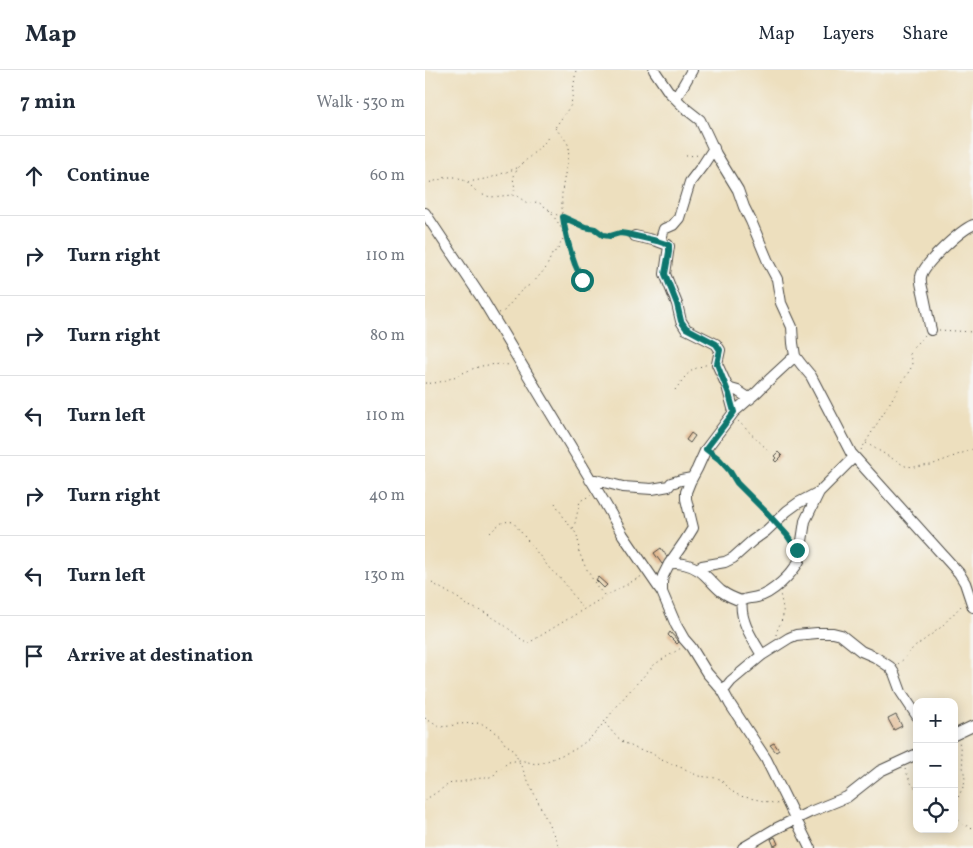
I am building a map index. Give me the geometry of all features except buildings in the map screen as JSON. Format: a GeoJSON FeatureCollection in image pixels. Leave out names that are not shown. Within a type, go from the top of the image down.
{"type":"FeatureCollection","features":[{"type":"Feature","properties":{"kind":"street"},"geometry":{"type":"LineString","coordinates":[[654,70],[664,86],[686,109],[700,120],[713,148],[738,190],[777,279],[781,303],[792,327],[795,356],[811,376],[853,455],[959,573],[971,593],[973,607]]}},
{"type":"Feature","properties":{"kind":"street"},"geometry":{"type":"LineString","coordinates":[[676,98],[692,70]]}},
{"type":"Feature","properties":{"kind":"street"},"geometry":{"type":"LineString","coordinates":[[660,242],[664,229],[679,218],[690,182],[713,148]]}},
{"type":"Feature","properties":{"kind":"street"},"geometry":{"type":"LineString","coordinates":[[425,213],[491,314],[623,535],[662,592],[684,639],[707,673],[723,691],[766,759],[810,848]]}},
{"type":"Feature","properties":{"kind":"street"},"geometry":{"type":"LineString","coordinates":[[931,330],[920,278],[922,273],[938,253],[973,225]]}},
{"type":"Feature","properties":{"kind":"street"},"geometry":{"type":"LineString","coordinates":[[635,236],[669,246],[665,274],[677,304],[681,321],[686,328],[716,344],[720,350],[717,364],[727,386],[733,414]]}},
{"type":"Feature","properties":{"kind":"street"},"geometry":{"type":"LineString","coordinates":[[662,592],[662,582],[669,564],[693,528],[686,495],[706,449],[733,414],[795,356]]}},
{"type":"Feature","properties":{"kind":"street"},"geometry":{"type":"LineString","coordinates":[[727,386],[731,390],[750,399]]}},
{"type":"Feature","properties":{"kind":"street"},"geometry":{"type":"LineString","coordinates":[[762,655],[747,626],[742,610],[743,602],[747,598],[757,598],[765,594],[781,582],[796,566],[805,521],[819,492],[853,455]]}},
{"type":"Feature","properties":{"kind":"street"},"geometry":{"type":"LineString","coordinates":[[590,480],[623,487],[652,489],[669,486],[671,483],[692,478]]}},
{"type":"Feature","properties":{"kind":"street"},"geometry":{"type":"LineString","coordinates":[[698,568],[725,562],[743,550],[787,511],[819,492]]}},
{"type":"Feature","properties":{"kind":"street"},"geometry":{"type":"LineString","coordinates":[[669,564],[673,562],[698,568],[719,590],[743,602]]}},
{"type":"Feature","properties":{"kind":"street"},"geometry":{"type":"LineString","coordinates":[[723,691],[731,681],[762,655],[789,638],[796,635],[827,632],[841,634],[861,651],[875,657],[892,670],[901,692],[913,710]]}},
{"type":"Feature","properties":{"kind":"street"},"geometry":{"type":"LineString","coordinates":[[958,733],[973,726]]}},
{"type":"Feature","properties":{"kind":"street"},"geometry":{"type":"LineString","coordinates":[[743,848],[775,829],[847,797],[880,771],[913,756]]}},
{"type":"Feature","properties":{"kind":"path"},"geometry":{"type":"LineString","coordinates":[[512,196],[515,189],[513,178],[518,168],[544,143],[571,105],[576,70]]}},
{"type":"Feature","properties":{"kind":"path"},"geometry":{"type":"LineString","coordinates":[[555,128],[569,145],[570,150],[562,186],[563,217],[568,245],[573,263],[590,291]]}},
{"type":"Feature","properties":{"kind":"path"},"geometry":{"type":"LineString","coordinates":[[467,182],[490,178],[518,168]]}},
{"type":"Feature","properties":{"kind":"path"},"geometry":{"type":"LineString","coordinates":[[425,183],[447,176],[457,177],[467,182],[479,194],[499,197],[517,196],[527,203],[538,202],[549,210],[585,227],[595,229],[603,235],[610,236],[620,233],[635,236]]}},
{"type":"Feature","properties":{"kind":"path"},"geometry":{"type":"LineString","coordinates":[[549,210],[567,238]]}},
{"type":"Feature","properties":{"kind":"path"},"geometry":{"type":"LineString","coordinates":[[491,314],[504,310],[520,292],[532,284],[546,268],[553,252],[557,251],[565,235]]}},
{"type":"Feature","properties":{"kind":"path"},"geometry":{"type":"LineString","coordinates":[[853,455],[867,443],[911,368],[909,351],[931,330],[973,332]]}},
{"type":"Feature","properties":{"kind":"path"},"geometry":{"type":"LineString","coordinates":[[425,383],[432,384],[447,381],[480,366],[521,364]]}},
{"type":"Feature","properties":{"kind":"path"},"geometry":{"type":"LineString","coordinates":[[675,390],[695,368],[717,364]]}},
{"type":"Feature","properties":{"kind":"path"},"geometry":{"type":"LineString","coordinates":[[733,414],[773,454]]}},
{"type":"Feature","properties":{"kind":"path"},"geometry":{"type":"LineString","coordinates":[[867,443],[905,466],[915,467],[931,465],[973,448]]}},
{"type":"Feature","properties":{"kind":"path"},"geometry":{"type":"LineString","coordinates":[[706,449],[719,459],[737,483],[787,535],[797,550],[799,558]]}},
{"type":"Feature","properties":{"kind":"path"},"geometry":{"type":"LineString","coordinates":[[572,529],[581,501],[597,491]]}},
{"type":"Feature","properties":{"kind":"path"},"geometry":{"type":"LineString","coordinates":[[555,502],[578,538],[579,552],[585,566],[597,587],[605,596]]}},
{"type":"Feature","properties":{"kind":"path"},"geometry":{"type":"LineString","coordinates":[[490,533],[498,525],[506,521],[513,522],[584,609]]}},
{"type":"Feature","properties":{"kind":"path"},"geometry":{"type":"LineString","coordinates":[[433,583],[461,600],[464,604],[486,613],[503,624],[527,644],[605,596],[649,572]]}},
{"type":"Feature","properties":{"kind":"path"},"geometry":{"type":"LineString","coordinates":[[777,646],[777,629],[784,613],[781,601],[781,582]]}},
{"type":"Feature","properties":{"kind":"path"},"geometry":{"type":"LineString","coordinates":[[892,670],[913,649],[940,628],[971,593]]}},
{"type":"Feature","properties":{"kind":"path"},"geometry":{"type":"LineString","coordinates":[[425,800],[449,784],[490,777],[509,762],[519,760],[536,764],[547,762],[569,752],[588,740],[655,664],[687,643]]}},
{"type":"Feature","properties":{"kind":"path"},"geometry":{"type":"LineString","coordinates":[[425,718],[439,727],[481,723],[500,736],[505,744],[512,748],[519,760],[560,848]]}},
{"type":"Feature","properties":{"kind":"path"},"geometry":{"type":"LineString","coordinates":[[604,722],[613,734],[623,742],[639,750],[652,753],[659,760],[685,769],[698,776],[720,779],[740,796],[789,806]]}},
{"type":"Feature","properties":{"kind":"path"},"geometry":{"type":"LineString","coordinates":[[958,743],[965,779],[958,798]]}},
{"type":"Feature","properties":{"kind":"path"},"geometry":{"type":"LineString","coordinates":[[903,760],[911,783],[915,788]]}},
{"type":"Feature","properties":{"kind":"path"},"geometry":{"type":"LineString","coordinates":[[958,821],[973,828]]}},
{"type":"Feature","properties":{"kind":"route"},"geometry":{"type":"LineString","coordinates":[[582,280],[573,263],[563,217],[585,227],[595,229],[603,235],[627,234],[669,245],[665,274],[674,295],[681,321],[686,328],[719,346],[717,364],[727,386],[734,412],[706,449],[729,470],[737,483],[787,535],[797,550]]}}]}
